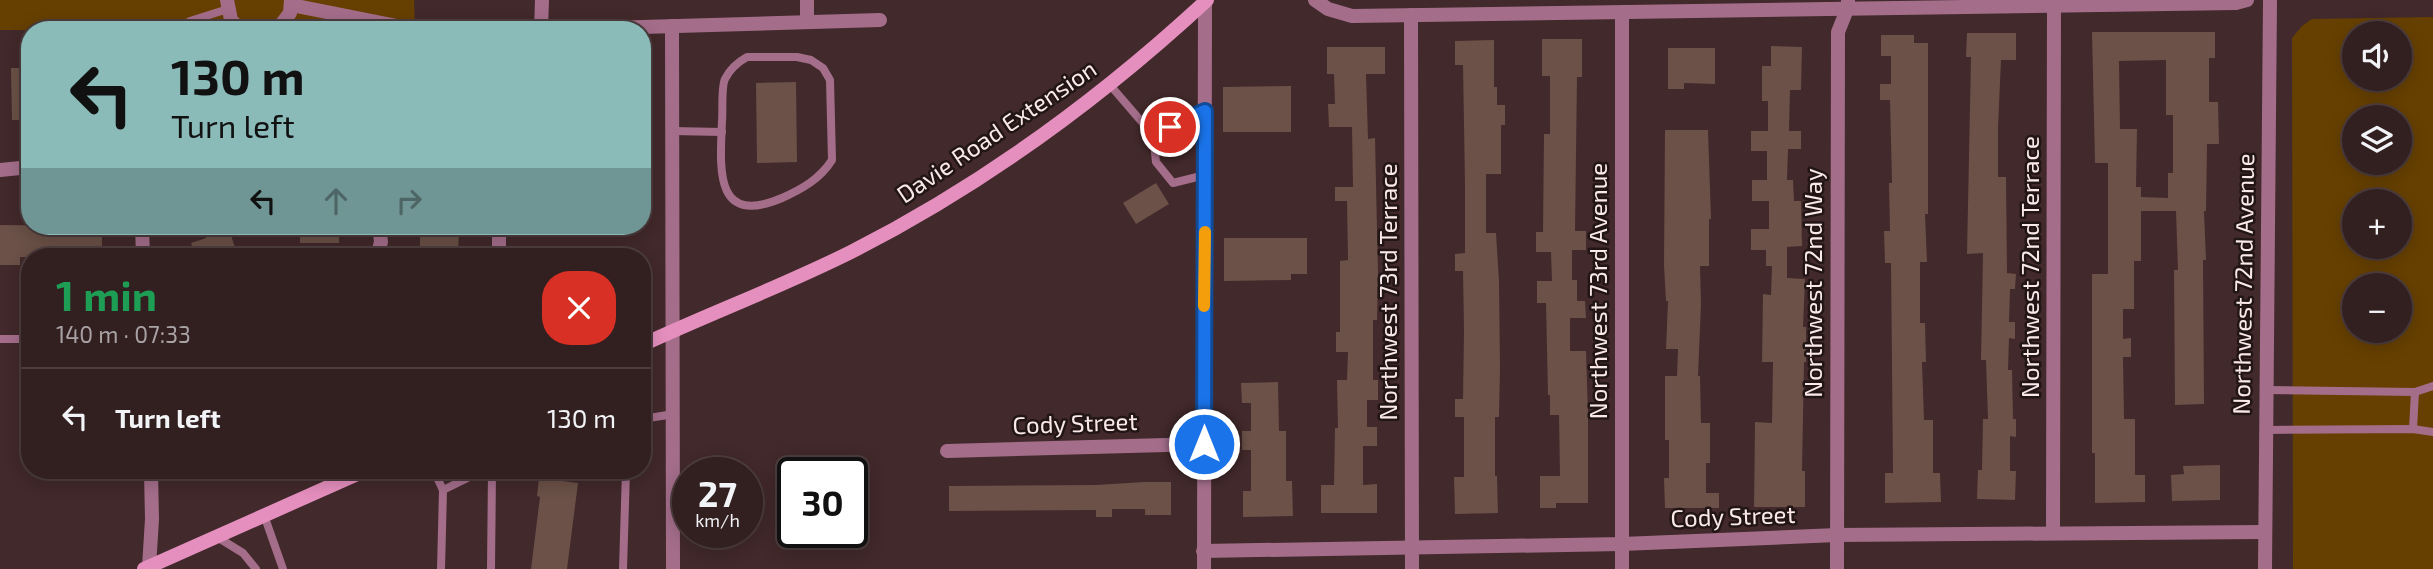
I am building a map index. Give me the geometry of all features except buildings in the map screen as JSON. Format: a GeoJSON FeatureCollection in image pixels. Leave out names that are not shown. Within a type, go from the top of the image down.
{"type":"FeatureCollection","features":[{"type":"Feature","properties":{"kind":"main road","name":"Davie Road Extension"},"geometry":{"type":"LineString","coordinates":[[651,341],[851,252],[953,196],[1110,85],[1206,1]]}},
{"type":"Feature","properties":{"kind":"main road"},"geometry":{"type":"LineString","coordinates":[[147,568],[346,479]]}},
{"type":"Feature","properties":{"kind":"street"},"geometry":{"type":"LineString","coordinates":[[541,21],[542,0]]}},
{"type":"Feature","properties":{"kind":"street"},"geometry":{"type":"LineString","coordinates":[[807,0],[807,22]]}},
{"type":"Feature","properties":{"kind":"street"},"geometry":{"type":"LineString","coordinates":[[1315,0],[1328,9],[1352,16],[1622,6],[2247,0]]}},
{"type":"Feature","properties":{"kind":"street","name":"Northwest 72nd Avenue"},"geometry":{"type":"LineString","coordinates":[[2265,569],[2270,0]]}},
{"type":"Feature","properties":{"kind":"street"},"geometry":{"type":"LineString","coordinates":[[1204,569],[1206,1]]}},
{"type":"Feature","properties":{"kind":"street"},"geometry":{"type":"LineString","coordinates":[[284,21],[290,13],[291,2],[376,21]]}},
{"type":"Feature","properties":{"kind":"street","name":"Northwest 72nd Terrace"},"geometry":{"type":"LineString","coordinates":[[2053,533],[2054,2]]}},
{"type":"Feature","properties":{"kind":"street","name":"Northwest 72nd Way"},"geometry":{"type":"LineString","coordinates":[[1837,569],[1838,32],[1848,3]]}},
{"type":"Feature","properties":{"kind":"street","name":"Northwest 73rd Avenue"},"geometry":{"type":"LineString","coordinates":[[1622,6],[1622,569]]}},
{"type":"Feature","properties":{"kind":"street","name":"Northwest 73rd Terrace"},"geometry":{"type":"LineString","coordinates":[[1411,15],[1412,569]]}},
{"type":"Feature","properties":{"kind":"street"},"geometry":{"type":"LineString","coordinates":[[651,27],[880,20]]}},
{"type":"Feature","properties":{"kind":"street"},"geometry":{"type":"LineString","coordinates":[[671,26],[673,569]]}},
{"type":"Feature","properties":{"kind":"street"},"geometry":{"type":"LineString","coordinates":[[0,170],[21,168]]}},
{"type":"Feature","properties":{"kind":"street","name":"Cody Street"},"geometry":{"type":"LineString","coordinates":[[947,450],[1204,444]]}},
{"type":"Feature","properties":{"kind":"street"},"geometry":{"type":"LineString","coordinates":[[147,568],[152,520],[151,479]]}},
{"type":"Feature","properties":{"kind":"street","name":"Cody Street"},"geometry":{"type":"LineString","coordinates":[[1203,551],[1622,544],[1837,535],[2264,532]]}},
{"type":"Feature","properties":{"kind":"lane"},"geometry":{"type":"LineString","coordinates":[[190,21],[227,5]]}},
{"type":"Feature","properties":{"kind":"lane"},"geometry":{"type":"LineString","coordinates":[[747,57],[797,57],[811,60],[822,68],[830,80],[832,160],[825,172],[809,185],[759,207],[741,205],[727,195],[724,184],[722,132],[724,80],[737,62],[747,57]]}},
{"type":"Feature","properties":{"kind":"lane"},"geometry":{"type":"LineString","coordinates":[[1110,85],[1153,135],[1156,162],[1174,183],[1205,174]]}},
{"type":"Feature","properties":{"kind":"lane"},"geometry":{"type":"LineString","coordinates":[[1153,135],[1205,111]]}},
{"type":"Feature","properties":{"kind":"lane"},"geometry":{"type":"LineString","coordinates":[[672,131],[722,132]]}},
{"type":"Feature","properties":{"kind":"lane"},"geometry":{"type":"LineString","coordinates":[[0,339],[21,339]]}},
{"type":"Feature","properties":{"kind":"lane"},"geometry":{"type":"LineString","coordinates":[[2266,390],[2414,391],[2433,386]]}},
{"type":"Feature","properties":{"kind":"lane"},"geometry":{"type":"LineString","coordinates":[[2413,429],[2414,391]]}},
{"type":"Feature","properties":{"kind":"lane"},"geometry":{"type":"LineString","coordinates":[[651,418],[674,414]]}},
{"type":"Feature","properties":{"kind":"lane"},"geometry":{"type":"LineString","coordinates":[[2266,430],[2413,429],[2433,432]]}},
{"type":"Feature","properties":{"kind":"lane"},"geometry":{"type":"LineString","coordinates":[[438,479],[443,490],[441,569]]}},
{"type":"Feature","properties":{"kind":"lane"},"geometry":{"type":"LineString","coordinates":[[443,490],[466,479]]}},
{"type":"Feature","properties":{"kind":"lane"},"geometry":{"type":"LineString","coordinates":[[491,569],[492,479]]}},
{"type":"Feature","properties":{"kind":"lane"},"geometry":{"type":"LineString","coordinates":[[623,569],[626,479]]}},
{"type":"Feature","properties":{"kind":"lane"},"geometry":{"type":"LineString","coordinates":[[264,515],[282,569]]}},
{"type":"Feature","properties":{"kind":"lane"},"geometry":{"type":"LineString","coordinates":[[217,537],[243,553],[256,569]]}},
{"type":"Feature","properties":{"kind":"shaded area"},"geometry":{"type":"Polygon","coordinates":[[[0,0],[414,0],[415,21],[21,21],[21,30],[0,30],[0,0]]]}},
{"type":"Feature","properties":{"kind":"shaded area"},"geometry":{"type":"Polygon","coordinates":[[[2433,17],[2433,569],[2293,569],[2292,38],[2312,19],[2433,17]]]}},
{"type":"Feature","properties":{"kind":"slow traffic"},"geometry":{"type":"LineString","coordinates":[[1204,306],[1205,232]]}},
{"type":"Feature","properties":{"kind":"route"},"geometry":{"type":"LineString","coordinates":[[1170,127],[1205,111],[1204,444]]}}]}
